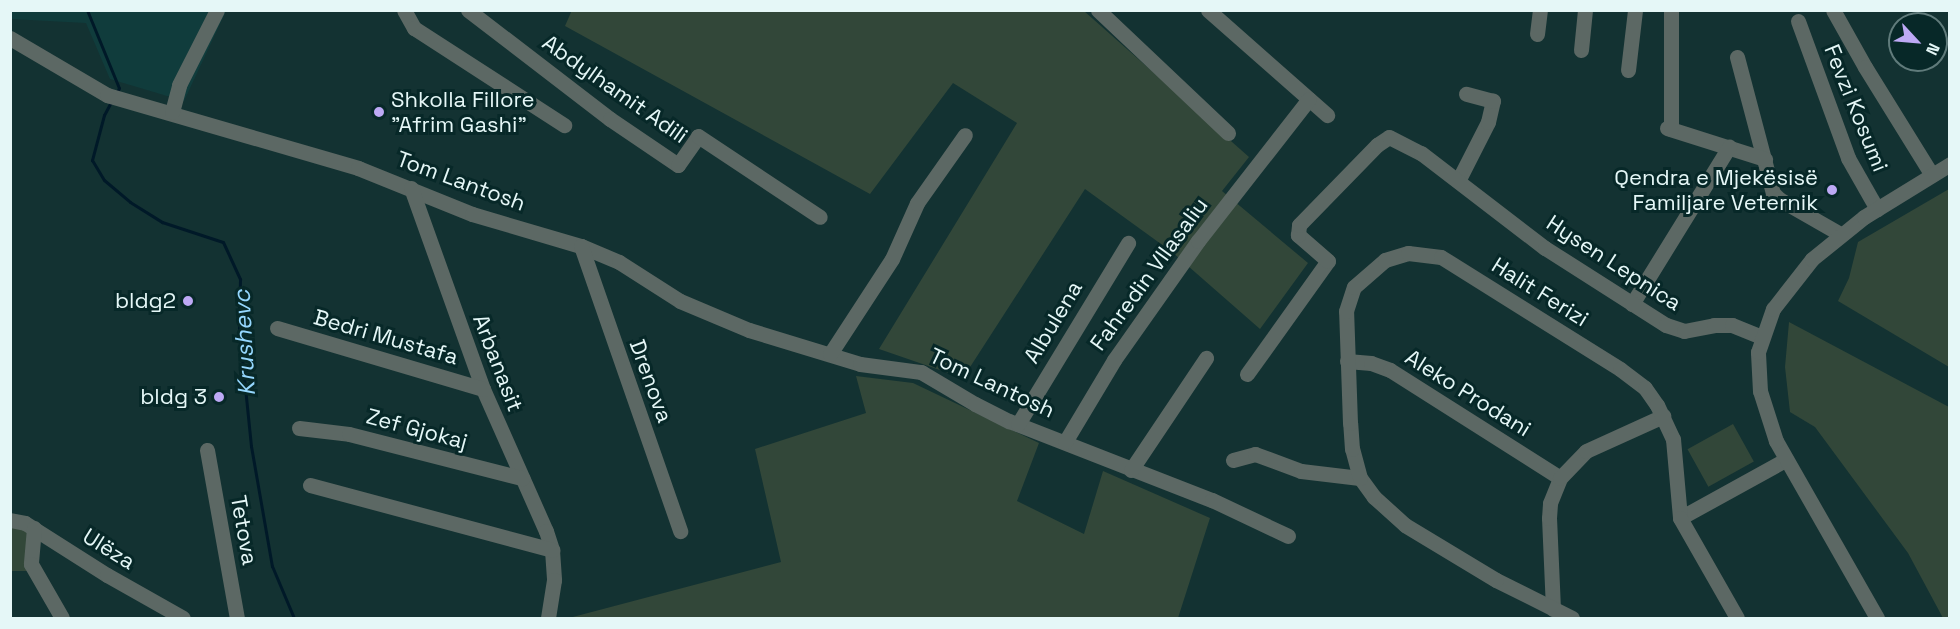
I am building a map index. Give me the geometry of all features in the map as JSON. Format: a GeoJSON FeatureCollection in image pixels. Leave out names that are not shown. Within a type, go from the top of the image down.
{"type":"FeatureCollection","features":[{"type":"Feature","properties":{"kind":"street"},"geometry":{"type":"LineString","coordinates":[[172,112],[179,85],[217,10]]}},
{"type":"Feature","properties":{"kind":"street"},"geometry":{"type":"LineString","coordinates":[[404,10],[414,28],[564,125]]}},
{"type":"Feature","properties":{"kind":"street","name":"Abdylhamit Adili"},"geometry":{"type":"LineString","coordinates":[[468,10],[610,119],[678,165],[698,136],[820,217]]}},
{"type":"Feature","properties":{"kind":"street"},"geometry":{"type":"LineString","coordinates":[[1098,10],[1228,133]]}},
{"type":"Feature","properties":{"kind":"street"},"geometry":{"type":"LineString","coordinates":[[1208,10],[1327,115]]}},
{"type":"Feature","properties":{"kind":"street"},"geometry":{"type":"LineString","coordinates":[[1537,34],[1540,10]]}},
{"type":"Feature","properties":{"kind":"street"},"geometry":{"type":"LineString","coordinates":[[1581,50],[1585,10]]}},
{"type":"Feature","properties":{"kind":"street"},"geometry":{"type":"LineString","coordinates":[[1628,70],[1635,10]]}},
{"type":"Feature","properties":{"kind":"street"},"geometry":{"type":"LineString","coordinates":[[1671,10],[1669,129],[1765,159]]}},
{"type":"Feature","properties":{"kind":"street"},"geometry":{"type":"LineString","coordinates":[[1833,10],[1852,46],[1932,175]]}},
{"type":"Feature","properties":{"kind":"street","name":"Fevzi Kosumi"},"geometry":{"type":"LineString","coordinates":[[1798,21],[1848,158],[1877,209]]}},
{"type":"Feature","properties":{"kind":"street","name":"Tom Lantosh"},"geometry":{"type":"LineString","coordinates":[[10,38],[113,97],[172,112],[358,168],[472,214],[581,246],[619,262],[656,288],[702,311],[749,330],[860,364],[921,372],[975,404],[1013,422],[1212,500],[1288,536]]}},
{"type":"Feature","properties":{"kind":"street"},"geometry":{"type":"LineString","coordinates":[[1737,57],[1765,159],[1769,185],[1779,199],[1840,234]]}},
{"type":"Feature","properties":{"kind":"street"},"geometry":{"type":"LineString","coordinates":[[1458,181],[1488,122],[1493,102],[1466,93]]}},
{"type":"Feature","properties":{"kind":"street","name":"Fahredin Vllasaliu"},"geometry":{"type":"LineString","coordinates":[[1065,442],[1102,378],[1198,241],[1280,140],[1309,99]]}},
{"type":"Feature","properties":{"kind":"street"},"geometry":{"type":"LineString","coordinates":[[830,354],[892,259],[917,203],[965,135]]}},
{"type":"Feature","properties":{"kind":"street","name":"Hysen Lepnica"},"geometry":{"type":"LineString","coordinates":[[1247,374],[1328,261],[1301,238],[1297,228],[1377,145],[1389,137],[1421,153],[1545,248],[1676,330],[1684,331],[1724,324],[1762,337]]}},
{"type":"Feature","properties":{"kind":"street"},"geometry":{"type":"LineString","coordinates":[[1632,304],[1730,147]]}},
{"type":"Feature","properties":{"kind":"street"},"geometry":{"type":"LineString","coordinates":[[1877,618],[1785,460],[1769,423],[1760,391],[1758,367],[1762,337],[1783,294],[1812,259],[1840,234],[1950,164]]}},
{"type":"Feature","properties":{"kind":"street","name":"Arbanasit"},"geometry":{"type":"LineString","coordinates":[[411,188],[483,389],[552,550],[554,580],[548,618]]}},
{"type":"Feature","properties":{"kind":"street","name":"Albulena"},"geometry":{"type":"LineString","coordinates":[[1013,422],[1128,243]]}},
{"type":"Feature","properties":{"kind":"street","name":"Drenova"},"geometry":{"type":"LineString","coordinates":[[581,246],[680,531]]}},
{"type":"Feature","properties":{"kind":"street","name":"Halit Ferizi"},"geometry":{"type":"LineString","coordinates":[[1360,478],[1352,449],[1346,311],[1354,287],[1385,260],[1408,253],[1430,254],[1453,263],[1635,379],[1652,396],[1672,439],[1680,518],[1737,618]]}},
{"type":"Feature","properties":{"kind":"street","name":"Albulena"},"geometry":{"type":"LineString","coordinates":[[1013,422],[1101,272]]}},
{"type":"Feature","properties":{"kind":"street","name":"Bedri Mustafa"},"geometry":{"type":"LineString","coordinates":[[277,328],[483,389]]}},
{"type":"Feature","properties":{"kind":"street"},"geometry":{"type":"LineString","coordinates":[[1131,470],[1206,358]]}},
{"type":"Feature","properties":{"kind":"street","name":"Aleko Prodani"},"geometry":{"type":"LineString","coordinates":[[1347,361],[1371,363],[1390,370],[1560,478]]}},
{"type":"Feature","properties":{"kind":"street"},"geometry":{"type":"LineString","coordinates":[[1553,609],[1549,518],[1550,503],[1560,478],[1586,451],[1663,416]]}},
{"type":"Feature","properties":{"kind":"street","name":"Zef Gjokaj"},"geometry":{"type":"LineString","coordinates":[[299,428],[357,436],[522,478]]}},
{"type":"Feature","properties":{"kind":"street","name":"Tetova"},"geometry":{"type":"LineString","coordinates":[[207,450],[237,618]]}},
{"type":"Feature","properties":{"kind":"street"},"geometry":{"type":"LineString","coordinates":[[1233,460],[1255,454],[1301,471],[1360,478],[1374,497],[1405,525],[1496,580],[1572,618]]}},
{"type":"Feature","properties":{"kind":"street"},"geometry":{"type":"LineString","coordinates":[[1680,518],[1785,460]]}},
{"type":"Feature","properties":{"kind":"street"},"geometry":{"type":"LineString","coordinates":[[310,485],[552,550]]}},
{"type":"Feature","properties":{"kind":"street","name":"Ulëza"},"geometry":{"type":"LineString","coordinates":[[10,520],[34,528],[106,575],[183,618]]}},
{"type":"Feature","properties":{"kind":"street"},"geometry":{"type":"LineString","coordinates":[[34,528],[31,564],[62,618]]}},
{"type":"Feature","properties":{"kind":"shaded area"},"geometry":{"type":"Polygon","coordinates":[[[10,11],[226,11],[184,101],[110,79],[86,23],[11,19],[10,11]]]}},
{"type":"Feature","properties":{"kind":"green space"},"geometry":{"type":"Polygon","coordinates":[[[572,10],[1084,11],[1249,157],[1222,191],[1308,263],[1260,329],[1172,252],[1085,189],[963,378],[879,349],[1017,123],[953,83],[870,194],[565,26],[572,10]]]}},
{"type":"Feature","properties":{"kind":"green space"},"geometry":{"type":"Polygon","coordinates":[[[1949,189],[1949,367],[1838,301],[1849,278],[1858,242],[1949,189]]]}},
{"type":"Feature","properties":{"kind":"green space"},"geometry":{"type":"Polygon","coordinates":[[[1789,322],[1949,407],[1949,618],[1943,618],[1908,553],[1815,427],[1790,412],[1785,367],[1789,322]]]}},
{"type":"Feature","properties":{"kind":"green space"},"geometry":{"type":"Polygon","coordinates":[[[856,376],[913,383],[1039,443],[1017,501],[1084,534],[1103,471],[1210,518],[1178,618],[569,618],[781,562],[755,449],[866,413],[856,376]]]}},
{"type":"Feature","properties":{"kind":"green space"},"geometry":{"type":"Polygon","coordinates":[[[1733,424],[1754,462],[1708,487],[1688,449],[1733,424]]]}},
{"type":"Feature","properties":{"kind":"green space"},"geometry":{"type":"Polygon","coordinates":[[[10,524],[23,525],[30,536],[30,571],[11,571],[10,524]]]}},
{"type":"Feature","properties":{"kind":"waterway","name":"Krushevc"},"geometry":{"type":"LineString","coordinates":[[87,10],[119,88],[117,92]]}},
{"type":"Feature","properties":{"kind":"waterway","name":"Krushevc"},"geometry":{"type":"LineString","coordinates":[[112,100],[104,115],[92,160],[104,180],[130,202],[162,222],[223,242],[240,279],[239,328],[251,446],[272,566],[294,618]]}},
{"type":"Feature","properties":{"kind":"place","name":"Shkolla Fillore \"Afrim Gashi\""},"geometry":{"type":"Point","coordinates":[379,112]}},
{"type":"Feature","properties":{"kind":"place","name":"Qendra e Mjekësisë Familjare Veternik"},"geometry":{"type":"Point","coordinates":[1832,190]}},
{"type":"Feature","properties":{"kind":"place","name":"bldg2"},"geometry":{"type":"Point","coordinates":[188,301]}},
{"type":"Feature","properties":{"kind":"place","name":"bldg 3"},"geometry":{"type":"Point","coordinates":[219,397]}}]}
